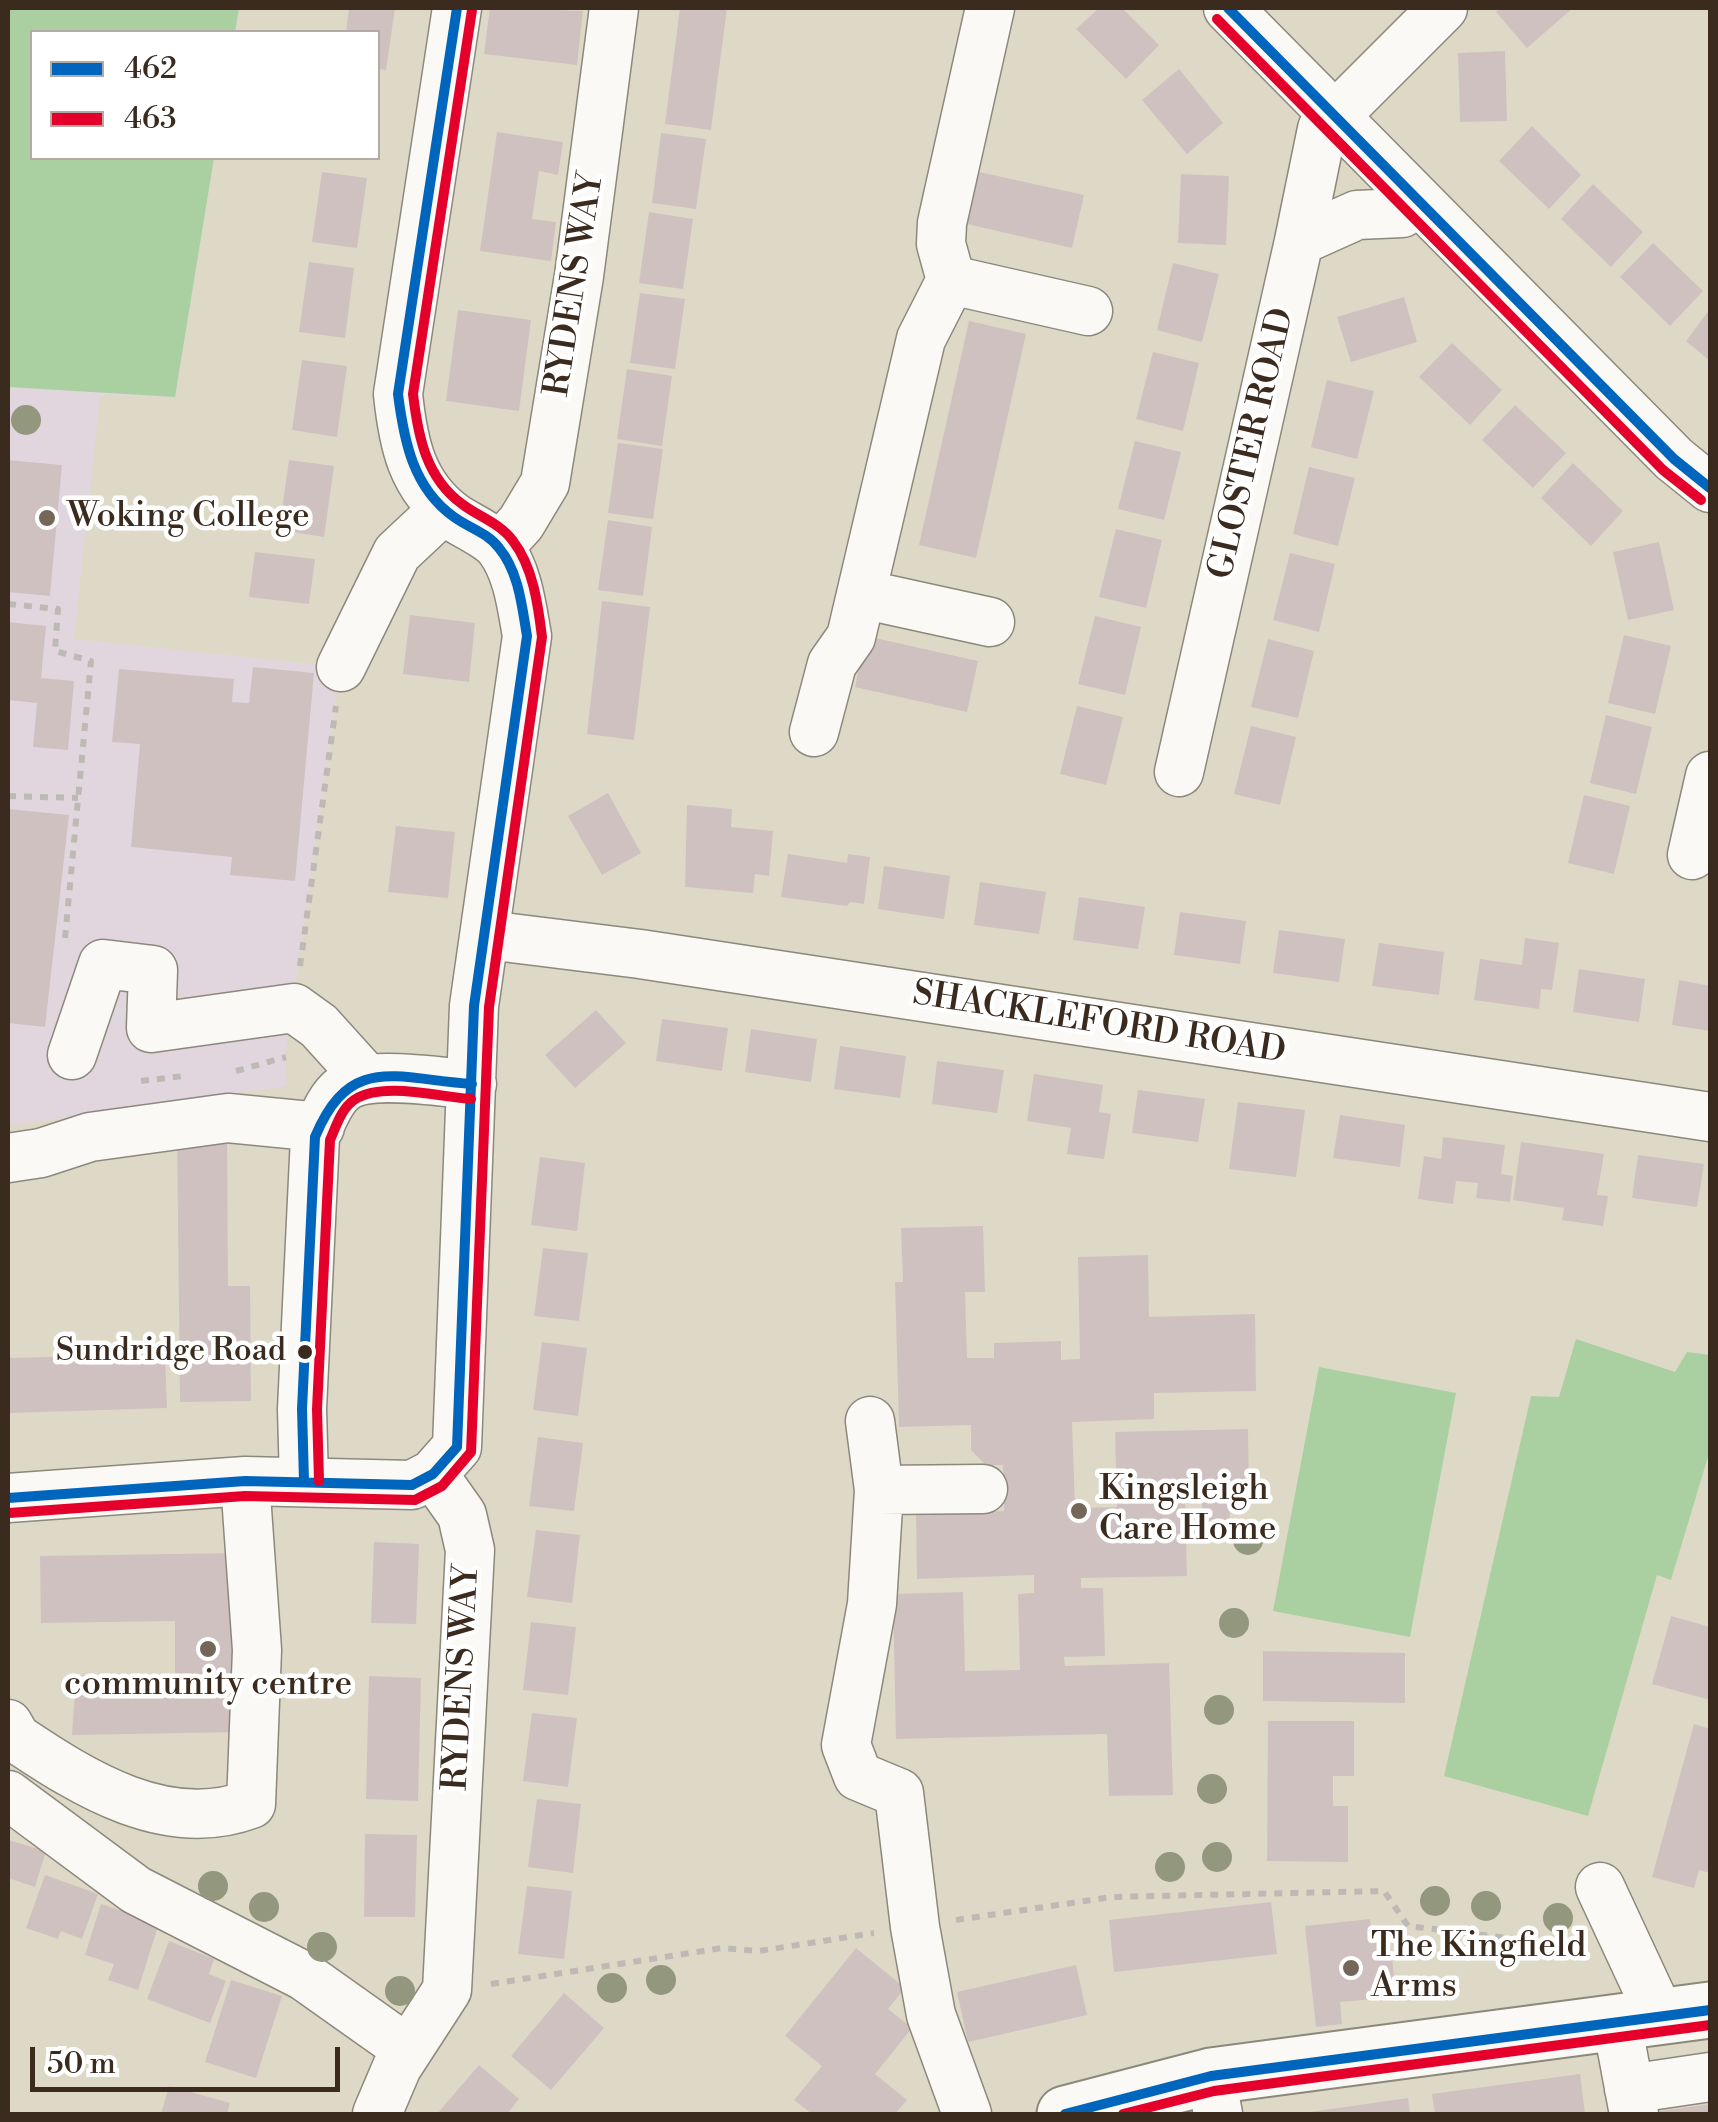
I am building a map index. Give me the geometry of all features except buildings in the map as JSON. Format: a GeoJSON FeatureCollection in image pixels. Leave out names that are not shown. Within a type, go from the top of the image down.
{"type":"FeatureCollection","features":[{"type":"Feature","properties":{"kind":"main road"},"geometry":{"type":"LineString","coordinates":[[1065,2114],[1214,2095],[1663,2017]]}},
{"type":"Feature","properties":{"kind":"street"},"geometry":{"type":"LineString","coordinates":[[8,1498],[245,1482],[412,1485],[433,1474],[457,1447],[474,1006],[527,636],[518,590],[499,547],[444,508],[420,482],[404,450],[398,394],[457,8]]}},
{"type":"Feature","properties":{"kind":"street","name":"RYDENS WAY"},"geometry":{"type":"LineString","coordinates":[[499,547],[521,523],[545,483],[579,276],[614,8]]}},
{"type":"Feature","properties":{"kind":"street"},"geometry":{"type":"LineString","coordinates":[[814,732],[832,664],[851,637],[920,340],[952,280],[941,244],[942,223],[990,8]]}},
{"type":"Feature","properties":{"kind":"street"},"geometry":{"type":"LineString","coordinates":[[1228,8],[1674,459],[1710,488]]}},
{"type":"Feature","properties":{"kind":"street"},"geometry":{"type":"LineString","coordinates":[[1332,116],[1444,8]]}},
{"type":"Feature","properties":{"kind":"street","name":"GLOSTER ROAD"},"geometry":{"type":"LineString","coordinates":[[1179,772],[1322,129],[1332,116]]}},
{"type":"Feature","properties":{"kind":"street"},"geometry":{"type":"LineString","coordinates":[[1299,241],[1357,215],[1402,213],[1415,200]]}},
{"type":"Feature","properties":{"kind":"street"},"geometry":{"type":"LineString","coordinates":[[952,280],[1088,311]]}},
{"type":"Feature","properties":{"kind":"street"},"geometry":{"type":"LineString","coordinates":[[340,667],[398,554],[444,508]]}},
{"type":"Feature","properties":{"kind":"street"},"geometry":{"type":"LineString","coordinates":[[862,594],[990,622]]}},
{"type":"Feature","properties":{"kind":"street"},"geometry":{"type":"LineString","coordinates":[[1692,855],[1710,776]]}},
{"type":"Feature","properties":{"kind":"street","name":"SHACKLEFORD ROAD"},"geometry":{"type":"LineString","coordinates":[[487,935],[640,954],[1710,1116]]}},
{"type":"Feature","properties":{"kind":"street"},"geometry":{"type":"LineString","coordinates":[[72,1055],[103,964],[153,970],[150,1028],[294,1008],[319,1026],[366,1078]]}},
{"type":"Feature","properties":{"kind":"street"},"geometry":{"type":"LineString","coordinates":[[304,1481],[304,1350],[315,1136],[342,1088],[366,1078],[472,1084]]}},
{"type":"Feature","properties":{"kind":"street"},"geometry":{"type":"LineString","coordinates":[[8,1158],[41,1153],[90,1137],[228,1118],[320,1127]]}},
{"type":"Feature","properties":{"kind":"street"},"geometry":{"type":"LineString","coordinates":[[870,1422],[879,1490],[872,1604],[846,1745],[858,1776],[899,1792],[914,1927],[932,2015],[967,2114]]}},
{"type":"Feature","properties":{"kind":"street","name":"RYDENS WAY"},"geometry":{"type":"LineString","coordinates":[[433,1474],[462,1515],[470,1550],[447,1990]]}},
{"type":"Feature","properties":{"kind":"street"},"geometry":{"type":"LineString","coordinates":[[8,1724],[16,1738],[103,1793],[176,1810],[228,1812],[251,1804],[257,1650],[245,1482]]}},
{"type":"Feature","properties":{"kind":"street"},"geometry":{"type":"LineString","coordinates":[[879,1490],[984,1489]]}},
{"type":"Feature","properties":{"kind":"street"},"geometry":{"type":"LineString","coordinates":[[8,1796],[136,1890],[304,1976],[407,2049]]}},
{"type":"Feature","properties":{"kind":"street"},"geometry":{"type":"LineString","coordinates":[[1600,1887],[1663,2017],[1632,2102]]}},
{"type":"Feature","properties":{"kind":"street"},"geometry":{"type":"LineString","coordinates":[[377,2114],[407,2049],[447,1990]]}},
{"type":"Feature","properties":{"kind":"street"},"geometry":{"type":"LineString","coordinates":[[1632,2102],[1710,2078]]}},
{"type":"Feature","properties":{"kind":"path"},"geometry":{"type":"LineString","coordinates":[[8,604],[58,609],[55,651],[91,661],[63,910],[64,942]]}},
{"type":"Feature","properties":{"kind":"path"},"geometry":{"type":"LineString","coordinates":[[297,982],[340,667]]}},
{"type":"Feature","properties":{"kind":"path"},"geometry":{"type":"LineString","coordinates":[[8,796],[78,798]]}},
{"type":"Feature","properties":{"kind":"path"},"geometry":{"type":"LineString","coordinates":[[228,1072],[292,1055]]}},
{"type":"Feature","properties":{"kind":"path"},"geometry":{"type":"LineString","coordinates":[[137,1082],[199,1075]]}},
{"type":"Feature","properties":{"kind":"path"},"geometry":{"type":"LineString","coordinates":[[447,1990],[722,1948],[759,1952],[1112,1897],[1384,1890],[1408,1926],[1632,1957]]}},
{"type":"Feature","properties":{"kind":"shaded area","name":"Woking College"},"geometry":{"type":"Polygon","coordinates":[[[8,8],[239,8],[235,30],[30,30],[30,160],[214,160],[175,397],[100,395],[74,639],[341,667],[285,1057],[287,1086],[8,1126],[8,8]]]}},
{"type":"Feature","properties":{"kind":"green space"},"geometry":{"type":"Polygon","coordinates":[[[8,8],[239,8],[235,30],[30,30],[30,160],[214,160],[175,397],[8,387],[8,8]]]}},
{"type":"Feature","properties":{"kind":"green space"},"geometry":{"type":"Polygon","coordinates":[[[1576,1339],[1675,1372],[1687,1352],[1710,1355],[1710,1450],[1671,1580],[1657,1575],[1588,1816],[1444,1776],[1531,1396],[1559,1397],[1576,1339]]]}},
{"type":"Feature","properties":{"kind":"green space"},"geometry":{"type":"Polygon","coordinates":[[[1319,1367],[1456,1393],[1410,1637],[1273,1611],[1319,1367]]]}},
{"type":"Feature","properties":{"kind":"transit line","name":"462"},"geometry":{"type":"LineString","coordinates":[[8,1498],[245,1481],[412,1485],[433,1474],[457,1447],[474,1006],[527,636],[519,590],[506,557],[489,538],[440,505],[420,478],[408,446],[398,394],[457,8]]}},
{"type":"Feature","properties":{"kind":"transit line","name":"462"},"geometry":{"type":"LineString","coordinates":[[1228,8],[1674,459],[1710,488]]}},
{"type":"Feature","properties":{"kind":"transit line","name":"463"},"geometry":{"type":"LineString","coordinates":[[9,1513],[245,1496],[415,1500],[442,1486],[471,1452],[489,1007],[542,637],[534,586],[520,551],[502,529],[462,504],[440,482],[421,440],[413,394],[472,10]]}},
{"type":"Feature","properties":{"kind":"transit line","name":"463"},"geometry":{"type":"LineString","coordinates":[[1217,19],[1663,470],[1701,500]]}},
{"type":"Feature","properties":{"kind":"transit line","name":"462"},"geometry":{"type":"LineString","coordinates":[[304,1481],[302,1409],[315,1137],[329,1110],[360,1082],[398,1076],[472,1084]]}},
{"type":"Feature","properties":{"kind":"transit line","name":"463"},"geometry":{"type":"LineString","coordinates":[[319,1481],[317,1409],[330,1140],[346,1108],[366,1094],[395,1091],[471,1099]]}},
{"type":"Feature","properties":{"kind":"transit line","name":"462"},"geometry":{"type":"LineString","coordinates":[[1065,2114],[1211,2076],[1710,2010]]}},
{"type":"Feature","properties":{"kind":"transit line","name":"463"},"geometry":{"type":"LineString","coordinates":[[1123,2114],[1214,2091],[1710,2025]]}},
{"type":"Feature","properties":{"kind":"place","name":"Woking College"},"geometry":{"type":"Point","coordinates":[47,518]}},
{"type":"Feature","properties":{"kind":"place","name":"Sundridge Road"},"geometry":{"type":"Point","coordinates":[305,1352]}},
{"type":"Feature","properties":{"kind":"place","name":"Kingsleigh Care Home"},"geometry":{"type":"Point","coordinates":[1079,1511]}},
{"type":"Feature","properties":{"kind":"place","name":"community centre"},"geometry":{"type":"Point","coordinates":[208,1649]}},
{"type":"Feature","properties":{"kind":"place","name":"The Kingfield Arms"},"geometry":{"type":"Point","coordinates":[1351,1968]}}]}
